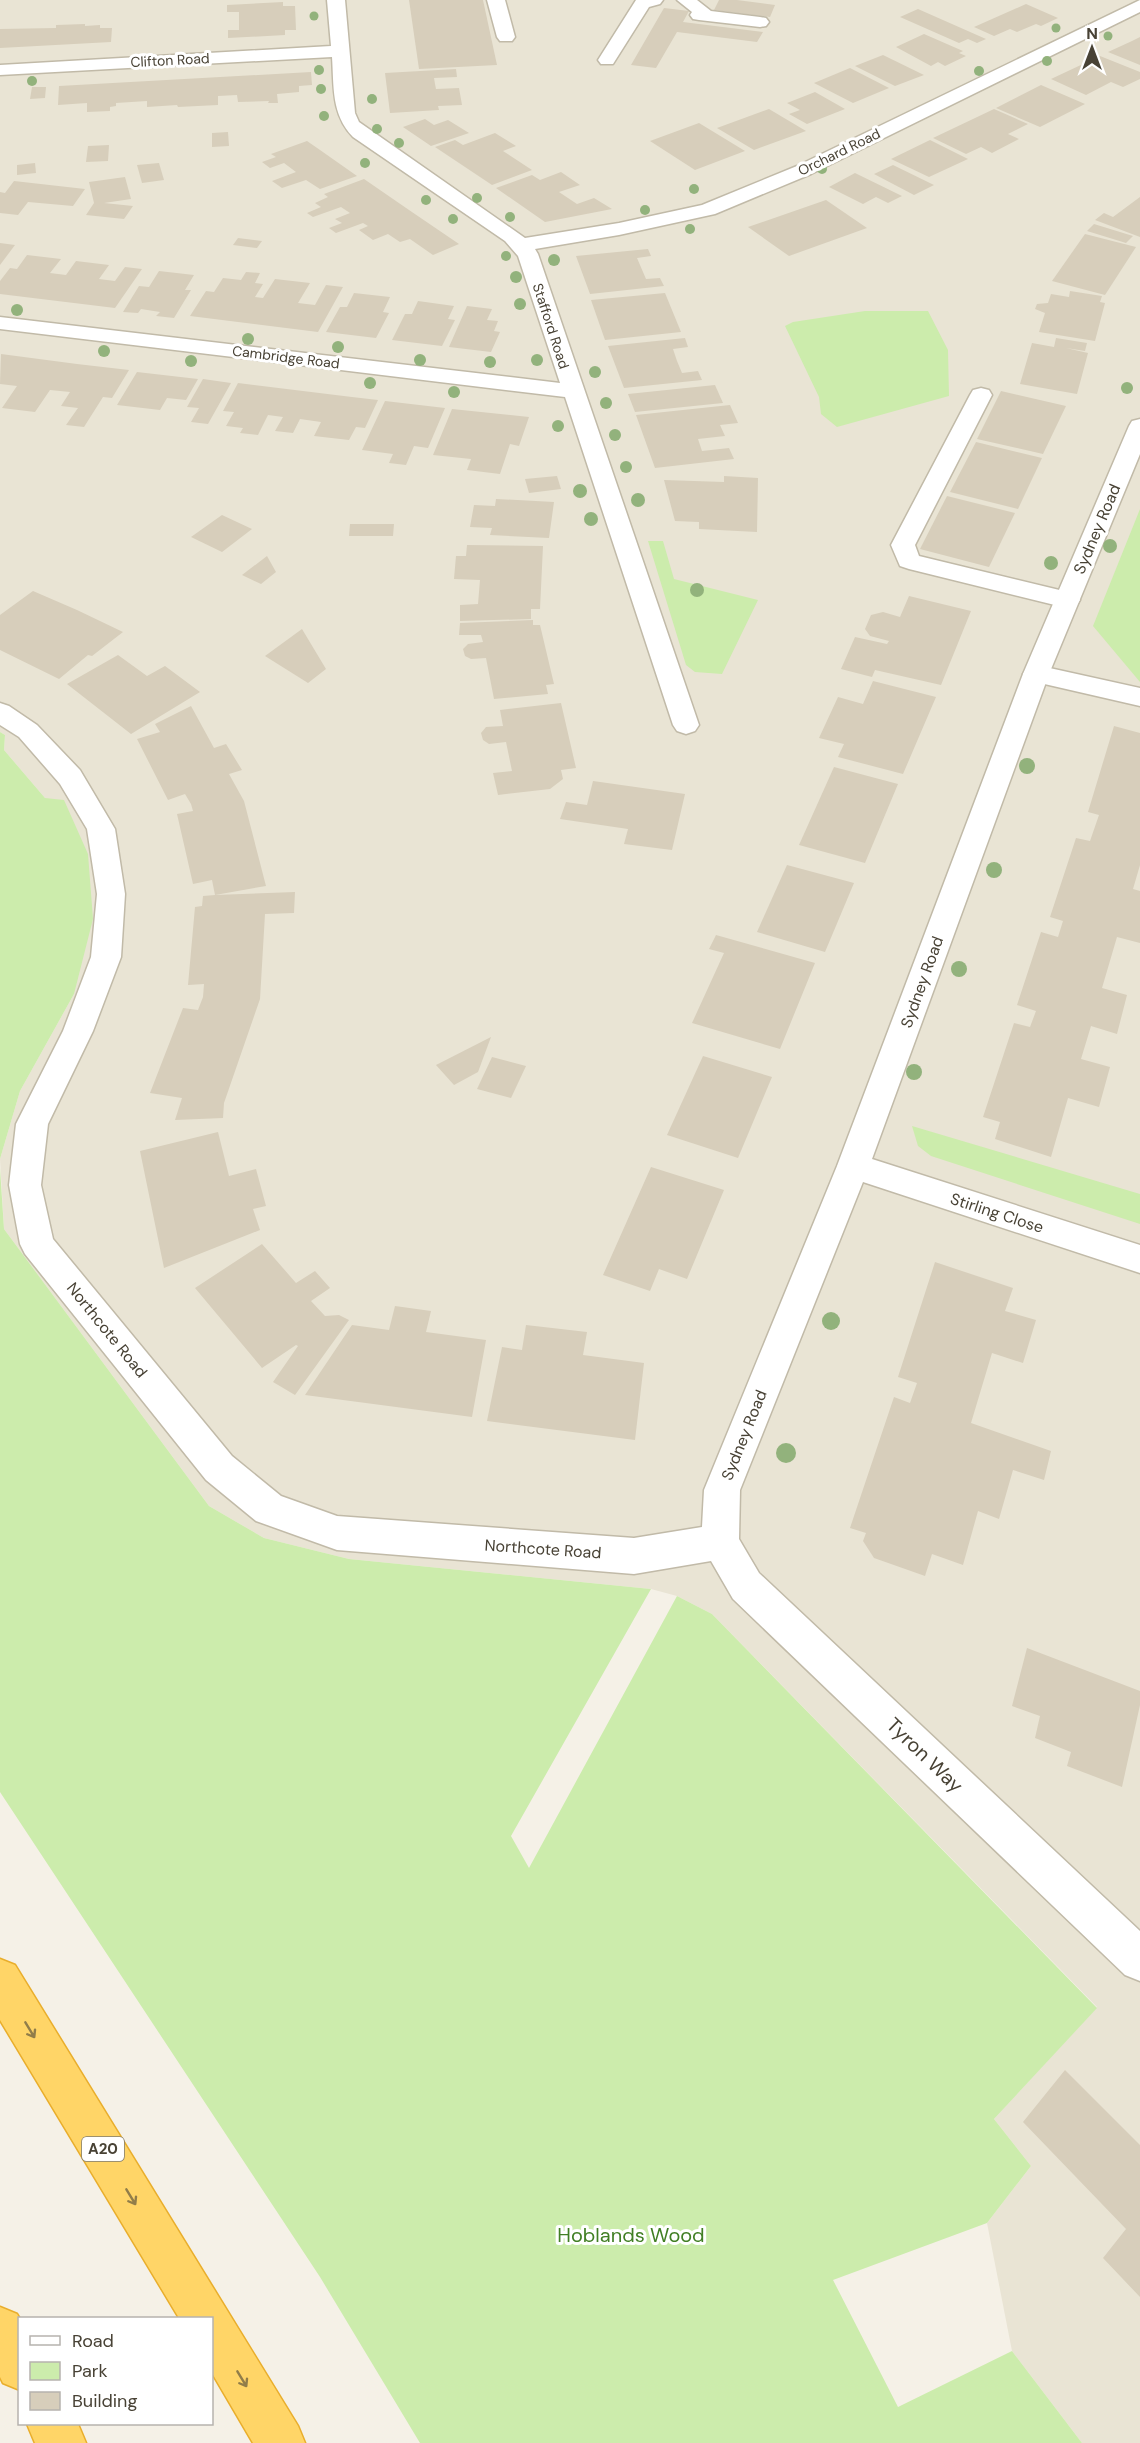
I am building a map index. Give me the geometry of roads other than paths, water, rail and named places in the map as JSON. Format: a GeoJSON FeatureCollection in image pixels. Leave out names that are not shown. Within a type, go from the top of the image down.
{"type":"FeatureCollection","features":[{"type":"Feature","properties":{"kind":"highway","name":"A20"},"geometry":{"type":"LineString","coordinates":[[0,1980],[204,2317]]}},
{"type":"Feature","properties":{"kind":"highway"},"geometry":{"type":"LineString","coordinates":[[0,2331],[18,2362]]}},
{"type":"Feature","properties":{"kind":"highway"},"geometry":{"type":"LineString","coordinates":[[213,2331],[281,2443]]}},
{"type":"Feature","properties":{"kind":"highway"},"geometry":{"type":"LineString","coordinates":[[52,2425],[62,2443]]}},
{"type":"Feature","properties":{"kind":"street","name":"Stafford Road"},"geometry":{"type":"LineString","coordinates":[[336,0],[346,113],[351,124],[360,133],[521,245],[528,254],[686,725]]}},
{"type":"Feature","properties":{"kind":"street"},"geometry":{"type":"LineString","coordinates":[[496,0],[506,37]]}},
{"type":"Feature","properties":{"kind":"street"},"geometry":{"type":"LineString","coordinates":[[607,60],[642,3],[654,0]]}},
{"type":"Feature","properties":{"kind":"street"},"geometry":{"type":"LineString","coordinates":[[686,0],[702,11],[699,15],[760,22]]}},
{"type":"Feature","properties":{"kind":"street","name":"Orchard Road"},"geometry":{"type":"LineString","coordinates":[[521,245],[619,229],[708,210],[804,170],[1140,5]]}},
{"type":"Feature","properties":{"kind":"street","name":"Clifton Road"},"geometry":{"type":"LineString","coordinates":[[0,70],[340,51]]}},
{"type":"Feature","properties":{"kind":"street","name":"Cambridge Road"},"geometry":{"type":"LineString","coordinates":[[0,323],[573,391]]}},
{"type":"Feature","properties":{"kind":"street"},"geometry":{"type":"LineString","coordinates":[[981,395],[903,545],[909,561],[1067,600]]}},
{"type":"Feature","properties":{"kind":"street","name":"Sydney Road"},"geometry":{"type":"LineString","coordinates":[[720,1542],[722,1490],[854,1166],[1036,674],[1140,426]]}},
{"type":"Feature","properties":{"kind":"street"},"geometry":{"type":"LineString","coordinates":[[1036,674],[1140,697]]}},
{"type":"Feature","properties":{"kind":"street","name":"Northcote Road"},"geometry":{"type":"LineString","coordinates":[[0,712],[28,731],[70,777],[101,829],[111,894],[105,957],[78,1031],[32,1124],[25,1185],[37,1244],[219,1468],[269,1509],[338,1533],[634,1556],[720,1542]]}},
{"type":"Feature","properties":{"kind":"street","name":"Stirling Close"},"geometry":{"type":"LineString","coordinates":[[854,1166],[1140,1259]]}},
{"type":"Feature","properties":{"kind":"street","name":"Tyron Way"},"geometry":{"type":"LineString","coordinates":[[720,1542],[746,1586],[1140,1960]]}},
{"type":"Feature","properties":{"kind":"park label","name":"Hoblands Wood"},"geometry":{"type":"Point","coordinates":[631,2235]}}]}
